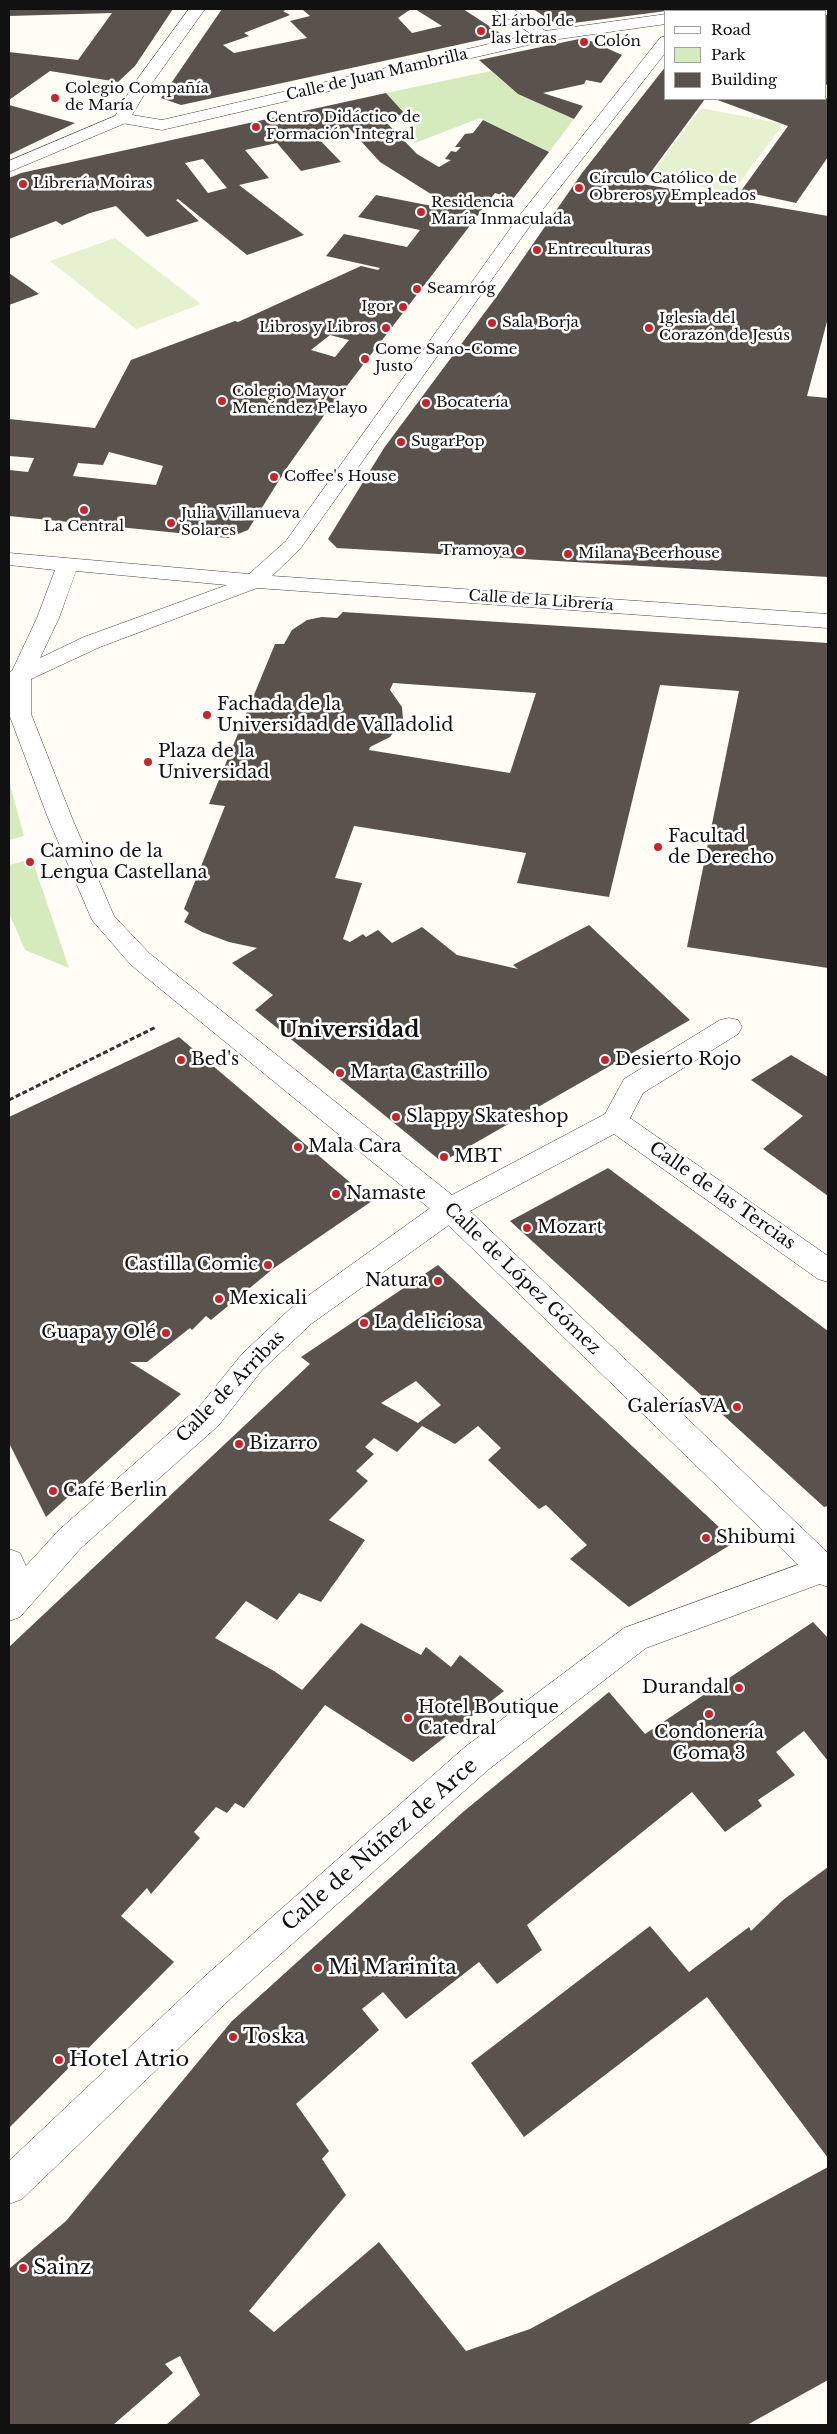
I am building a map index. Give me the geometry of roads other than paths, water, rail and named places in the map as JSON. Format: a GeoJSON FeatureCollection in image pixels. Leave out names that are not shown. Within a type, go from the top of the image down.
{"type":"FeatureCollection","features":[{"type":"Feature","properties":{"kind":"street"},"geometry":{"type":"LineString","coordinates":[[9,167],[122,118],[139,89],[197,9]]}},
{"type":"Feature","properties":{"kind":"street"},"geometry":{"type":"LineString","coordinates":[[502,9],[545,36]]}},
{"type":"Feature","properties":{"kind":"street","name":"Calle de Juan Mambrilla"},"geometry":{"type":"LineString","coordinates":[[122,118],[162,125],[545,36],[664,20]]}},
{"type":"Feature","properties":{"kind":"street"},"geometry":{"type":"LineString","coordinates":[[14,678],[92,642],[222,596],[254,581],[293,545],[526,219],[664,44]]}},
{"type":"Feature","properties":{"kind":"street"},"geometry":{"type":"LineString","coordinates":[[9,559],[254,581]]}},
{"type":"Feature","properties":{"kind":"street"},"geometry":{"type":"LineString","coordinates":[[14,678],[48,618],[68,564]]}},
{"type":"Feature","properties":{"kind":"street"},"geometry":{"type":"LineString","coordinates":[[155,619],[168,574]]}},
{"type":"Feature","properties":{"kind":"street","name":"Calle de la Librería"},"geometry":{"type":"LineString","coordinates":[[254,581],[828,621]]}},
{"type":"Feature","properties":{"kind":"street","name":"Calle de López Gómez"},"geometry":{"type":"LineString","coordinates":[[14,678],[20,714],[60,818],[104,920],[140,959],[450,1209],[827,1570]]}},
{"type":"Feature","properties":{"kind":"street"},"geometry":{"type":"LineString","coordinates":[[615,1122],[634,1086],[729,1027]]}},
{"type":"Feature","properties":{"kind":"street","name":"Calle de Arribas"},"geometry":{"type":"LineString","coordinates":[[15,1600],[70,1538],[209,1416],[252,1362],[301,1316],[450,1209],[615,1122]]}},
{"type":"Feature","properties":{"kind":"street","name":"Calle de las Tercias"},"geometry":{"type":"LineString","coordinates":[[615,1122],[828,1271]]}},
{"type":"Feature","properties":{"kind":"street"},"geometry":{"type":"LineString","coordinates":[[9,1562],[15,1600]]}},
{"type":"Feature","properties":{"kind":"street","name":"Calle de Núñez de Arce"},"geometry":{"type":"LineString","coordinates":[[9,2186],[216,1989],[477,1758],[635,1638],[827,1570]]}},
{"type":"Feature","properties":{"kind":"place","name":"El árbol de las letras"},"geometry":{"type":"Point","coordinates":[481,31]}},
{"type":"Feature","properties":{"kind":"place","name":"Colón"},"geometry":{"type":"Point","coordinates":[584,42]}},
{"type":"Feature","properties":{"kind":"place","name":"Colegio Compañía de María"},"geometry":{"type":"Point","coordinates":[55,98]}},
{"type":"Feature","properties":{"kind":"place","name":"Centro Didáctico de Formación Integral"},"geometry":{"type":"Point","coordinates":[256,127]}},
{"type":"Feature","properties":{"kind":"place","name":"Librería Moiras"},"geometry":{"type":"Point","coordinates":[23,184]}},
{"type":"Feature","properties":{"kind":"place","name":"Círculo Católico de Obreros y Empleados"},"geometry":{"type":"Point","coordinates":[579,188]}},
{"type":"Feature","properties":{"kind":"place","name":"Residencia María Inmaculada"},"geometry":{"type":"Point","coordinates":[421,212]}},
{"type":"Feature","properties":{"kind":"place","name":"Entreculturas"},"geometry":{"type":"Point","coordinates":[537,250]}},
{"type":"Feature","properties":{"kind":"place","name":"Seamróg"},"geometry":{"type":"Point","coordinates":[417,289]}},
{"type":"Feature","properties":{"kind":"place","name":"Igor"},"geometry":{"type":"Point","coordinates":[403,307]}},
{"type":"Feature","properties":{"kind":"place","name":"Sala Borja"},"geometry":{"type":"Point","coordinates":[492,323]}},
{"type":"Feature","properties":{"kind":"place","name":"Libros y Libros"},"geometry":{"type":"Point","coordinates":[386,328]}},
{"type":"Feature","properties":{"kind":"place","name":"Iglesia del Corazón de Jesús"},"geometry":{"type":"Point","coordinates":[649,328]}},
{"type":"Feature","properties":{"kind":"place","name":"Come Sano-Come Justo"},"geometry":{"type":"Point","coordinates":[365,359]}},
{"type":"Feature","properties":{"kind":"place","name":"Colegio Mayor Menéndez Pelayo"},"geometry":{"type":"Point","coordinates":[222,401]}},
{"type":"Feature","properties":{"kind":"place","name":"Bocatería"},"geometry":{"type":"Point","coordinates":[426,403]}},
{"type":"Feature","properties":{"kind":"place","name":"SugarPop"},"geometry":{"type":"Point","coordinates":[401,442]}},
{"type":"Feature","properties":{"kind":"place","name":"Coffee's House"},"geometry":{"type":"Point","coordinates":[274,477]}},
{"type":"Feature","properties":{"kind":"place","name":"La Central"},"geometry":{"type":"Point","coordinates":[84,510]}},
{"type":"Feature","properties":{"kind":"place","name":"Julia Villanueva Solares"},"geometry":{"type":"Point","coordinates":[171,523]}},
{"type":"Feature","properties":{"kind":"place","name":"Tramoya"},"geometry":{"type":"Point","coordinates":[520,551]}},
{"type":"Feature","properties":{"kind":"place","name":"Milana Ɓeerhouse"},"geometry":{"type":"Point","coordinates":[568,554]}},
{"type":"Feature","properties":{"kind":"place","name":"Fachada de la Universidad de Valladolid"},"geometry":{"type":"Point","coordinates":[207,715]}},
{"type":"Feature","properties":{"kind":"place","name":"Plaza de la Universidad"},"geometry":{"type":"Point","coordinates":[148,762]}},
{"type":"Feature","properties":{"kind":"place","name":"Facultad de Derecho"},"geometry":{"type":"Point","coordinates":[658,847]}},
{"type":"Feature","properties":{"kind":"place","name":"Camino de la Lengua Castellana"},"geometry":{"type":"Point","coordinates":[30,862]}},
{"type":"Feature","properties":{"kind":"place","name":"Bed's"},"geometry":{"type":"Point","coordinates":[181,1060]}},
{"type":"Feature","properties":{"kind":"place","name":"Desierto Rojo"},"geometry":{"type":"Point","coordinates":[605,1060]}},
{"type":"Feature","properties":{"kind":"place","name":"Marta Castrillo"},"geometry":{"type":"Point","coordinates":[340,1073]}},
{"type":"Feature","properties":{"kind":"place","name":"Slappy Skateshop"},"geometry":{"type":"Point","coordinates":[396,1117]}},
{"type":"Feature","properties":{"kind":"place","name":"Mala Cara"},"geometry":{"type":"Point","coordinates":[298,1147]}},
{"type":"Feature","properties":{"kind":"place","name":"MBT"},"geometry":{"type":"Point","coordinates":[444,1157]}},
{"type":"Feature","properties":{"kind":"place","name":"Namaste"},"geometry":{"type":"Point","coordinates":[336,1194]}},
{"type":"Feature","properties":{"kind":"place","name":"Mozart"},"geometry":{"type":"Point","coordinates":[527,1228]}},
{"type":"Feature","properties":{"kind":"place","name":"Castilla Comic"},"geometry":{"type":"Point","coordinates":[268,1265]}},
{"type":"Feature","properties":{"kind":"place","name":"Natura"},"geometry":{"type":"Point","coordinates":[438,1281]}},
{"type":"Feature","properties":{"kind":"place","name":"Mexicali"},"geometry":{"type":"Point","coordinates":[219,1299]}},
{"type":"Feature","properties":{"kind":"place","name":"La deliciosa"},"geometry":{"type":"Point","coordinates":[364,1323]}},
{"type":"Feature","properties":{"kind":"place","name":"Guapa y Olé"},"geometry":{"type":"Point","coordinates":[166,1333]}},
{"type":"Feature","properties":{"kind":"place","name":"GaleríasVA"},"geometry":{"type":"Point","coordinates":[737,1407]}},
{"type":"Feature","properties":{"kind":"place","name":"Bizarro"},"geometry":{"type":"Point","coordinates":[239,1444]}},
{"type":"Feature","properties":{"kind":"place","name":"Café Berlin"},"geometry":{"type":"Point","coordinates":[53,1491]}},
{"type":"Feature","properties":{"kind":"place","name":"Shibumi"},"geometry":{"type":"Point","coordinates":[706,1538]}},
{"type":"Feature","properties":{"kind":"place","name":"Durandal"},"geometry":{"type":"Point","coordinates":[739,1688]}},
{"type":"Feature","properties":{"kind":"place","name":"Condonería Goma 3"},"geometry":{"type":"Point","coordinates":[709,1714]}},
{"type":"Feature","properties":{"kind":"place","name":"Hotel Boutique Catedral"},"geometry":{"type":"Point","coordinates":[408,1718]}},
{"type":"Feature","properties":{"kind":"place","name":"Mi Marinita"},"geometry":{"type":"Point","coordinates":[318,1968]}},
{"type":"Feature","properties":{"kind":"place","name":"Toska"},"geometry":{"type":"Point","coordinates":[233,2037]}},
{"type":"Feature","properties":{"kind":"place","name":"Hotel Atrio"},"geometry":{"type":"Point","coordinates":[59,2060]}},
{"type":"Feature","properties":{"kind":"place","name":"Sainz"},"geometry":{"type":"Point","coordinates":[23,2268]}},
{"type":"Feature","properties":{"kind":"district","name":"Universidad"},"geometry":{"type":"Point","coordinates":[349,1031]}}]}
